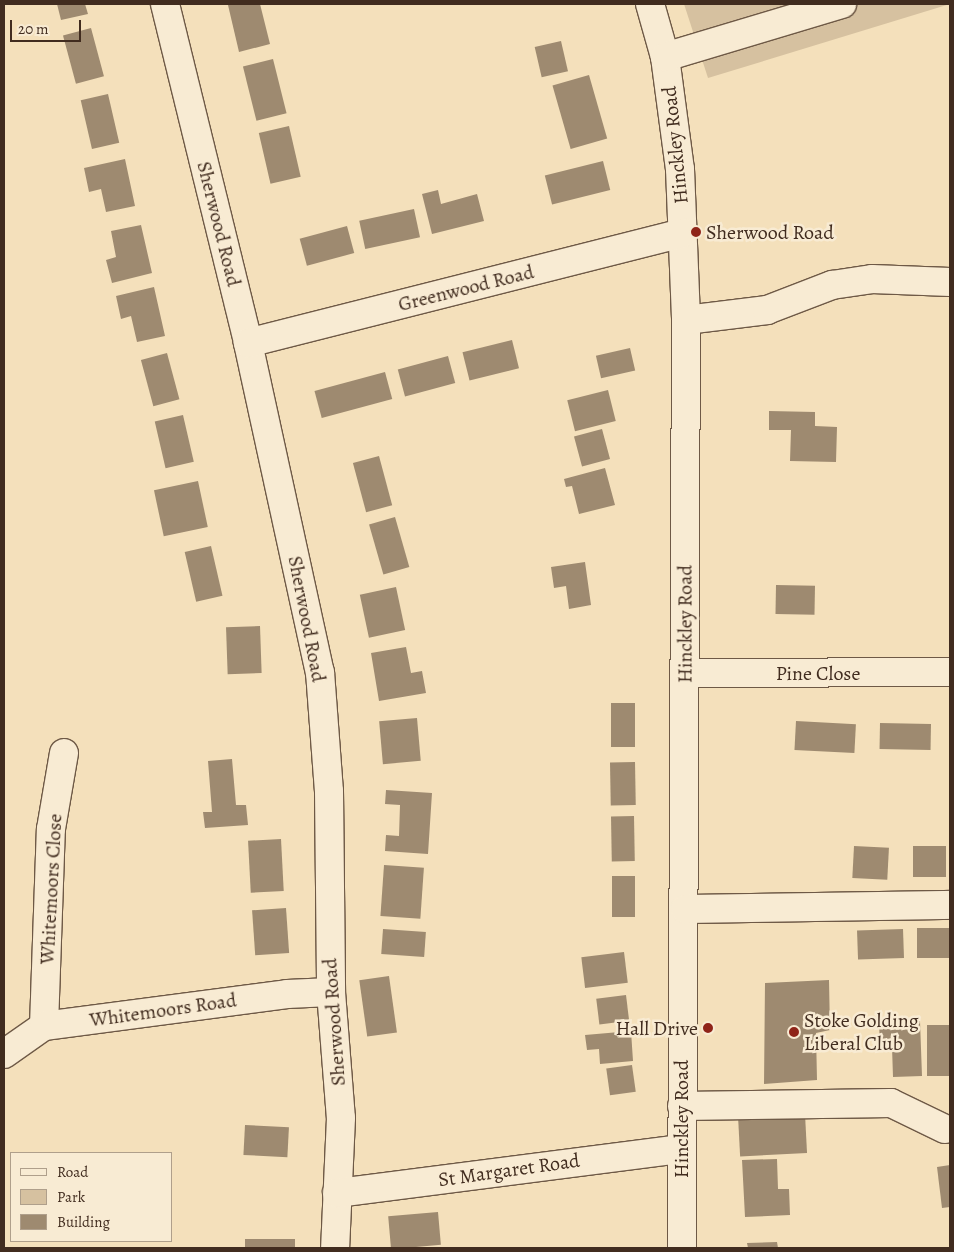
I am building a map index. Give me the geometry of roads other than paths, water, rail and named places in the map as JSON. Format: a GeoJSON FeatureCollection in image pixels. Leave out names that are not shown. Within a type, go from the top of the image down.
{"type":"FeatureCollection","features":[{"type":"Feature","properties":{"kind":"street","name":"Sherwood Road"},"geometry":{"type":"LineString","coordinates":[[165,4],[248,343],[320,672],[329,791],[331,992],[341,1118],[334,1248]]}},
{"type":"Feature","properties":{"kind":"street","name":"Hinckley Road"},"geometry":{"type":"LineString","coordinates":[[650,4],[665,57],[684,233],[686,320],[685,909],[681,1149],[682,1248]]}},
{"type":"Feature","properties":{"kind":"street"},"geometry":{"type":"LineString","coordinates":[[665,57],[842,4]]}},
{"type":"Feature","properties":{"kind":"street","name":"Greenwood Road"},"geometry":{"type":"LineString","coordinates":[[248,343],[684,233]]}},
{"type":"Feature","properties":{"kind":"street"},"geometry":{"type":"LineString","coordinates":[[686,320],[767,310],[832,285],[864,280],[950,282]]}},
{"type":"Feature","properties":{"kind":"street","name":"Pine Close"},"geometry":{"type":"LineString","coordinates":[[685,673],[950,672]]}},
{"type":"Feature","properties":{"kind":"street","name":"Whitemoors Close"},"geometry":{"type":"LineString","coordinates":[[44,1026],[51,829],[64,753]]}},
{"type":"Feature","properties":{"kind":"street"},"geometry":{"type":"LineString","coordinates":[[685,909],[950,905]]}},
{"type":"Feature","properties":{"kind":"street","name":"Whitemoors Road"},"geometry":{"type":"LineString","coordinates":[[4,1054],[44,1026],[287,994],[331,992]]}},
{"type":"Feature","properties":{"kind":"street"},"geometry":{"type":"LineString","coordinates":[[682,1106],[891,1103],[945,1129]]}},
{"type":"Feature","properties":{"kind":"street","name":"St Margaret Road"},"geometry":{"type":"LineString","coordinates":[[337,1193],[681,1149]]}},
{"type":"Feature","properties":{"kind":"place","name":"Sherwood Road"},"geometry":{"type":"Point","coordinates":[696,232]}},
{"type":"Feature","properties":{"kind":"place","name":"Hall Drive"},"geometry":{"type":"Point","coordinates":[708,1028]}},
{"type":"Feature","properties":{"kind":"place","name":"Stoke Golding Liberal Club"},"geometry":{"type":"Point","coordinates":[794,1032]}}]}
